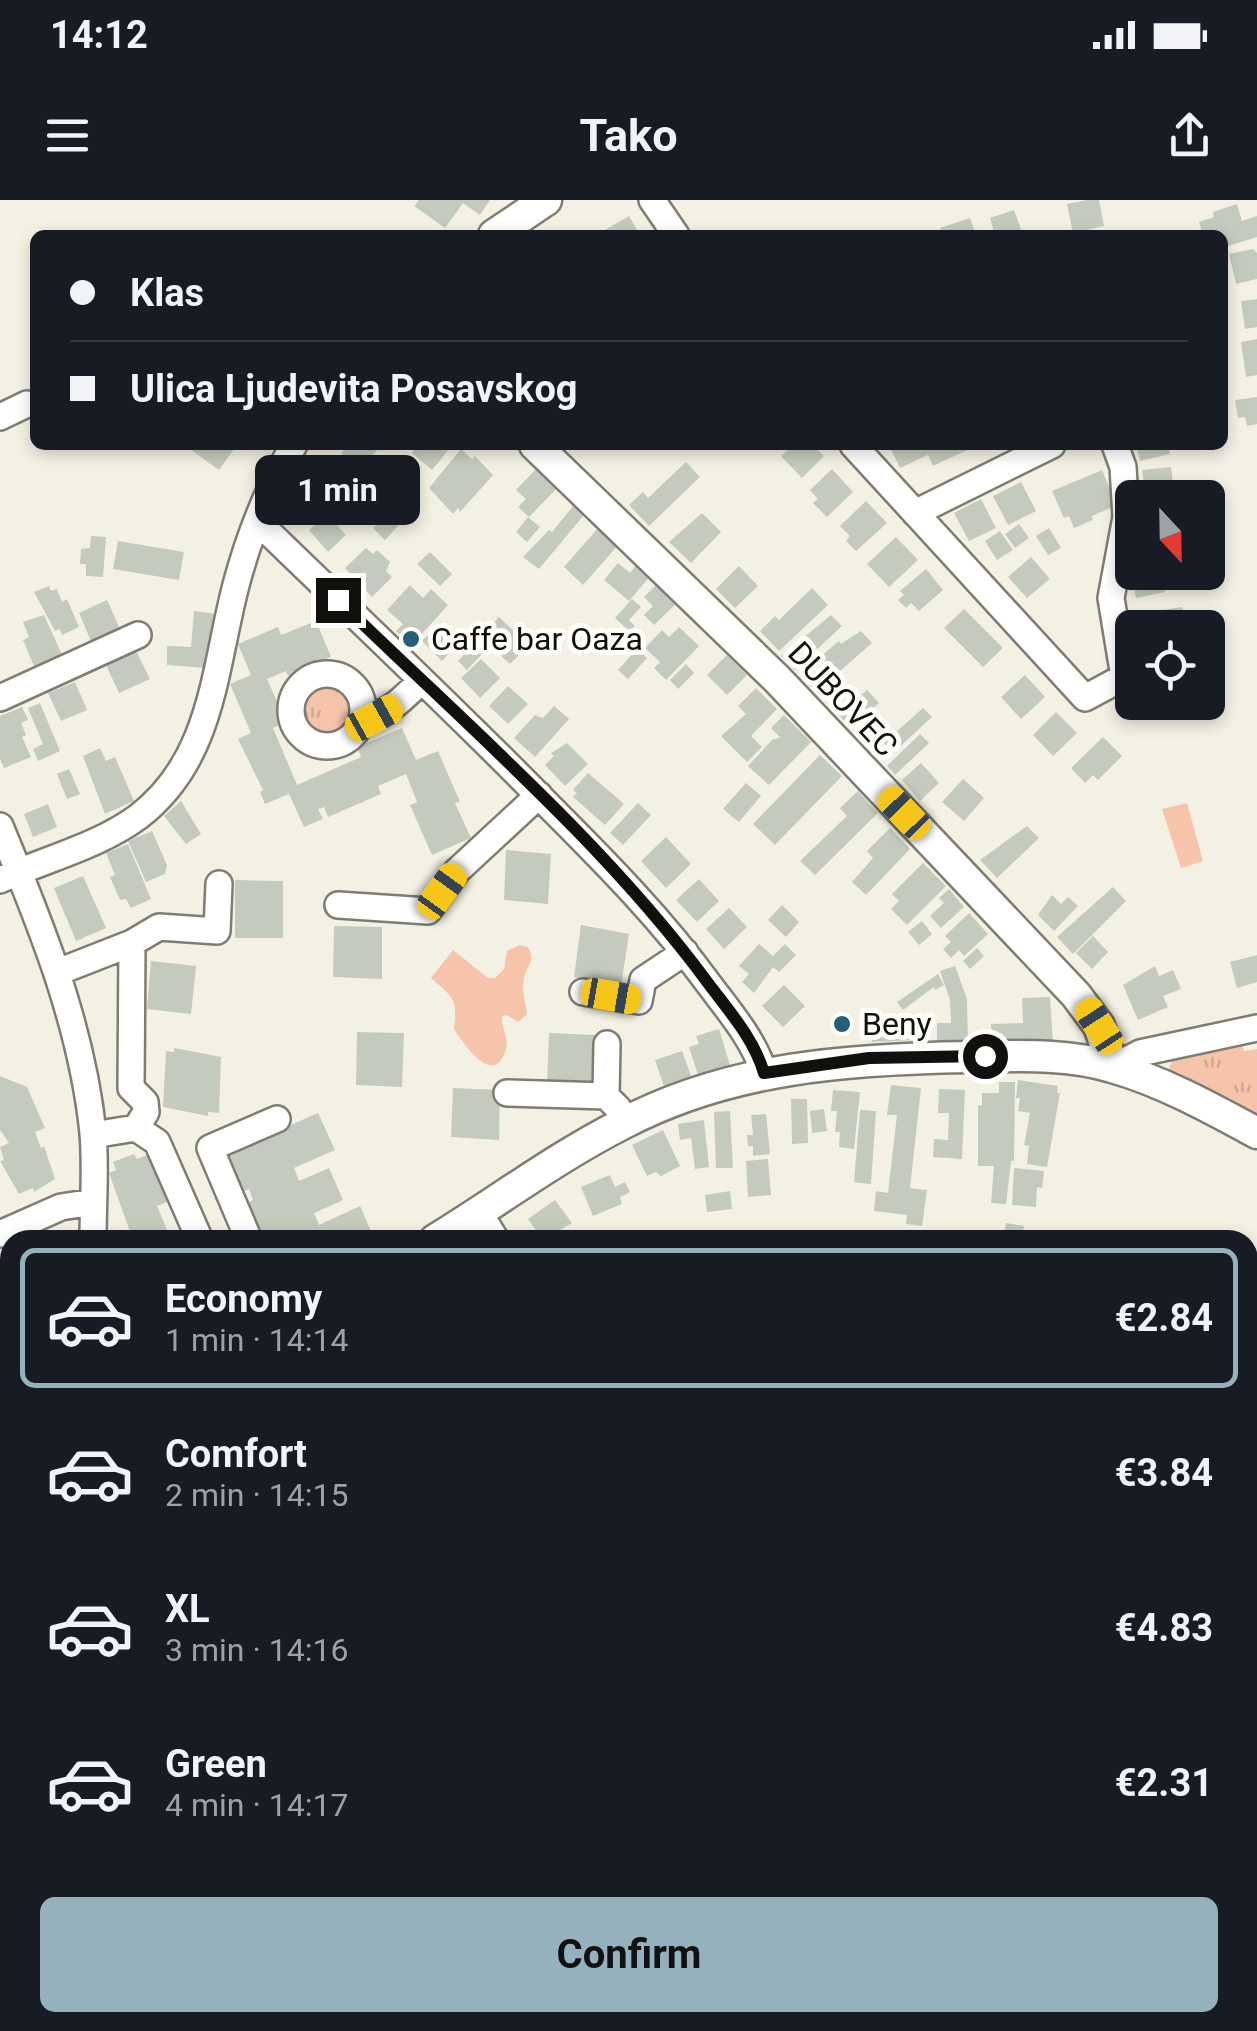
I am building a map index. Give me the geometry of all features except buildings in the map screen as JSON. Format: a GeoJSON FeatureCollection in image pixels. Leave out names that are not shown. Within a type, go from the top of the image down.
{"type":"FeatureCollection","features":[{"type":"Feature","properties":{"kind":"main road"},"geometry":{"type":"LineString","coordinates":[[501,230],[546,200]]}},
{"type":"Feature","properties":{"kind":"main road","name":"DUBOVEC"},"geometry":{"type":"LineString","coordinates":[[539,450],[766,667],[1076,995],[1099,1026],[1113,1067]]}},
{"type":"Feature","properties":{"kind":"main road"},"geometry":{"type":"LineString","coordinates":[[451,1230],[624,1122],[764,1073],[805,1066],[887,1058],[1056,1058],[1113,1067],[1202,1104],[1257,1133]]}},
{"type":"Feature","properties":{"kind":"street"},"geometry":{"type":"LineString","coordinates":[[652,200],[673,230]]}},
{"type":"Feature","properties":{"kind":"street"},"geometry":{"type":"LineString","coordinates":[[0,417],[27,404]]}},
{"type":"Feature","properties":{"kind":"street"},"geometry":{"type":"LineString","coordinates":[[9,876],[110,835],[155,803],[190,758],[205,723],[236,586],[273,483],[291,450]]}},
{"type":"Feature","properties":{"kind":"street"},"geometry":{"type":"LineString","coordinates":[[858,450],[1084,698],[1124,677],[1111,598],[1126,517],[1122,466],[1117,450]]}},
{"type":"Feature","properties":{"kind":"street"},"geometry":{"type":"LineString","coordinates":[[915,513],[1042,450]]}},
{"type":"Feature","properties":{"kind":"street"},"geometry":{"type":"LineString","coordinates":[[258,522],[636,894],[686,952],[759,1055],[764,1073]]}},
{"type":"Feature","properties":{"kind":"street"},"geometry":{"type":"LineString","coordinates":[[0,698],[138,636]]}},
{"type":"Feature","properties":{"kind":"street"},"geometry":{"type":"LineString","coordinates":[[362,718],[374,718],[395,706],[421,681]]}},
{"type":"Feature","properties":{"kind":"street"},"geometry":{"type":"LineString","coordinates":[[338,905],[428,911],[457,871],[539,796]]}},
{"type":"Feature","properties":{"kind":"street"},"geometry":{"type":"LineString","coordinates":[[0,826],[9,876],[52,939],[76,1039],[93,1134],[92,1230]]}},
{"type":"Feature","properties":{"kind":"street"},"geometry":{"type":"LineString","coordinates":[[58,972],[132,943],[159,927],[218,931],[218,884]]}},
{"type":"Feature","properties":{"kind":"street"},"geometry":{"type":"LineString","coordinates":[[132,943],[131,1088],[145,1102],[146,1112],[136,1128]]}},
{"type":"Feature","properties":{"kind":"street"},"geometry":{"type":"LineString","coordinates":[[583,992],[639,1001],[643,980],[686,952]]}},
{"type":"Feature","properties":{"kind":"street"},"geometry":{"type":"LineString","coordinates":[[1113,1067],[1140,1053],[1257,1028]]}},
{"type":"Feature","properties":{"kind":"street"},"geometry":{"type":"LineString","coordinates":[[606,1096],[607,1044]]}},
{"type":"Feature","properties":{"kind":"street"},"geometry":{"type":"LineString","coordinates":[[507,1092],[606,1096],[617,1106],[624,1122]]}},
{"type":"Feature","properties":{"kind":"street"},"geometry":{"type":"LineString","coordinates":[[246,1230],[210,1148],[276,1119]]}},
{"type":"Feature","properties":{"kind":"street"},"geometry":{"type":"LineString","coordinates":[[93,1134],[136,1128],[157,1142],[196,1230]]}},
{"type":"Feature","properties":{"kind":"street"},"geometry":{"type":"LineString","coordinates":[[186,1206],[228,1190]]}},
{"type":"Feature","properties":{"kind":"street"},"geometry":{"type":"LineString","coordinates":[[6,1230],[61,1207],[93,1202]]}},
{"type":"Feature","properties":{"kind":"street"},"geometry":{"type":"LineString","coordinates":[[479,1212],[490,1230]]}},
{"type":"Feature","properties":{"kind":"green space"},"geometry":{"type":"Polygon","coordinates":[[[328,683],[346,691],[354,709],[346,727],[328,735],[310,727],[302,709],[310,691],[328,683]]]}},
{"type":"Feature","properties":{"kind":"green space"},"geometry":{"type":"Polygon","coordinates":[[[1187,803],[1203,861],[1181,868],[1162,809],[1187,803]]]}},
{"type":"Feature","properties":{"kind":"green space"},"geometry":{"type":"Polygon","coordinates":[[[520,945],[528,947],[531,956],[523,983],[527,1014],[518,1022],[502,1016],[506,1049],[501,1060],[487,1064],[471,1052],[454,1029],[452,999],[431,978],[453,950],[488,978],[495,978],[504,969],[507,951],[520,945]]]}},
{"type":"Feature","properties":{"kind":"green space"},"geometry":{"type":"Polygon","coordinates":[[[1241,1043],[1244,1051],[1257,1049],[1257,1126],[1170,1077],[1170,1067],[1183,1054],[1241,1043]]]}},
{"type":"Feature","properties":{"kind":"place","name":"Caffe bar Oaza"},"geometry":{"type":"Point","coordinates":[411,639]}},
{"type":"Feature","properties":{"kind":"place","name":"Beny"},"geometry":{"type":"Point","coordinates":[842,1024]}},
{"type":"Feature","properties":{"kind":"route"},"geometry":{"type":"LineString","coordinates":[[338,600],[509,763],[636,894],[733,1016],[759,1055],[764,1073],[869,1058],[985,1056]]}}]}
